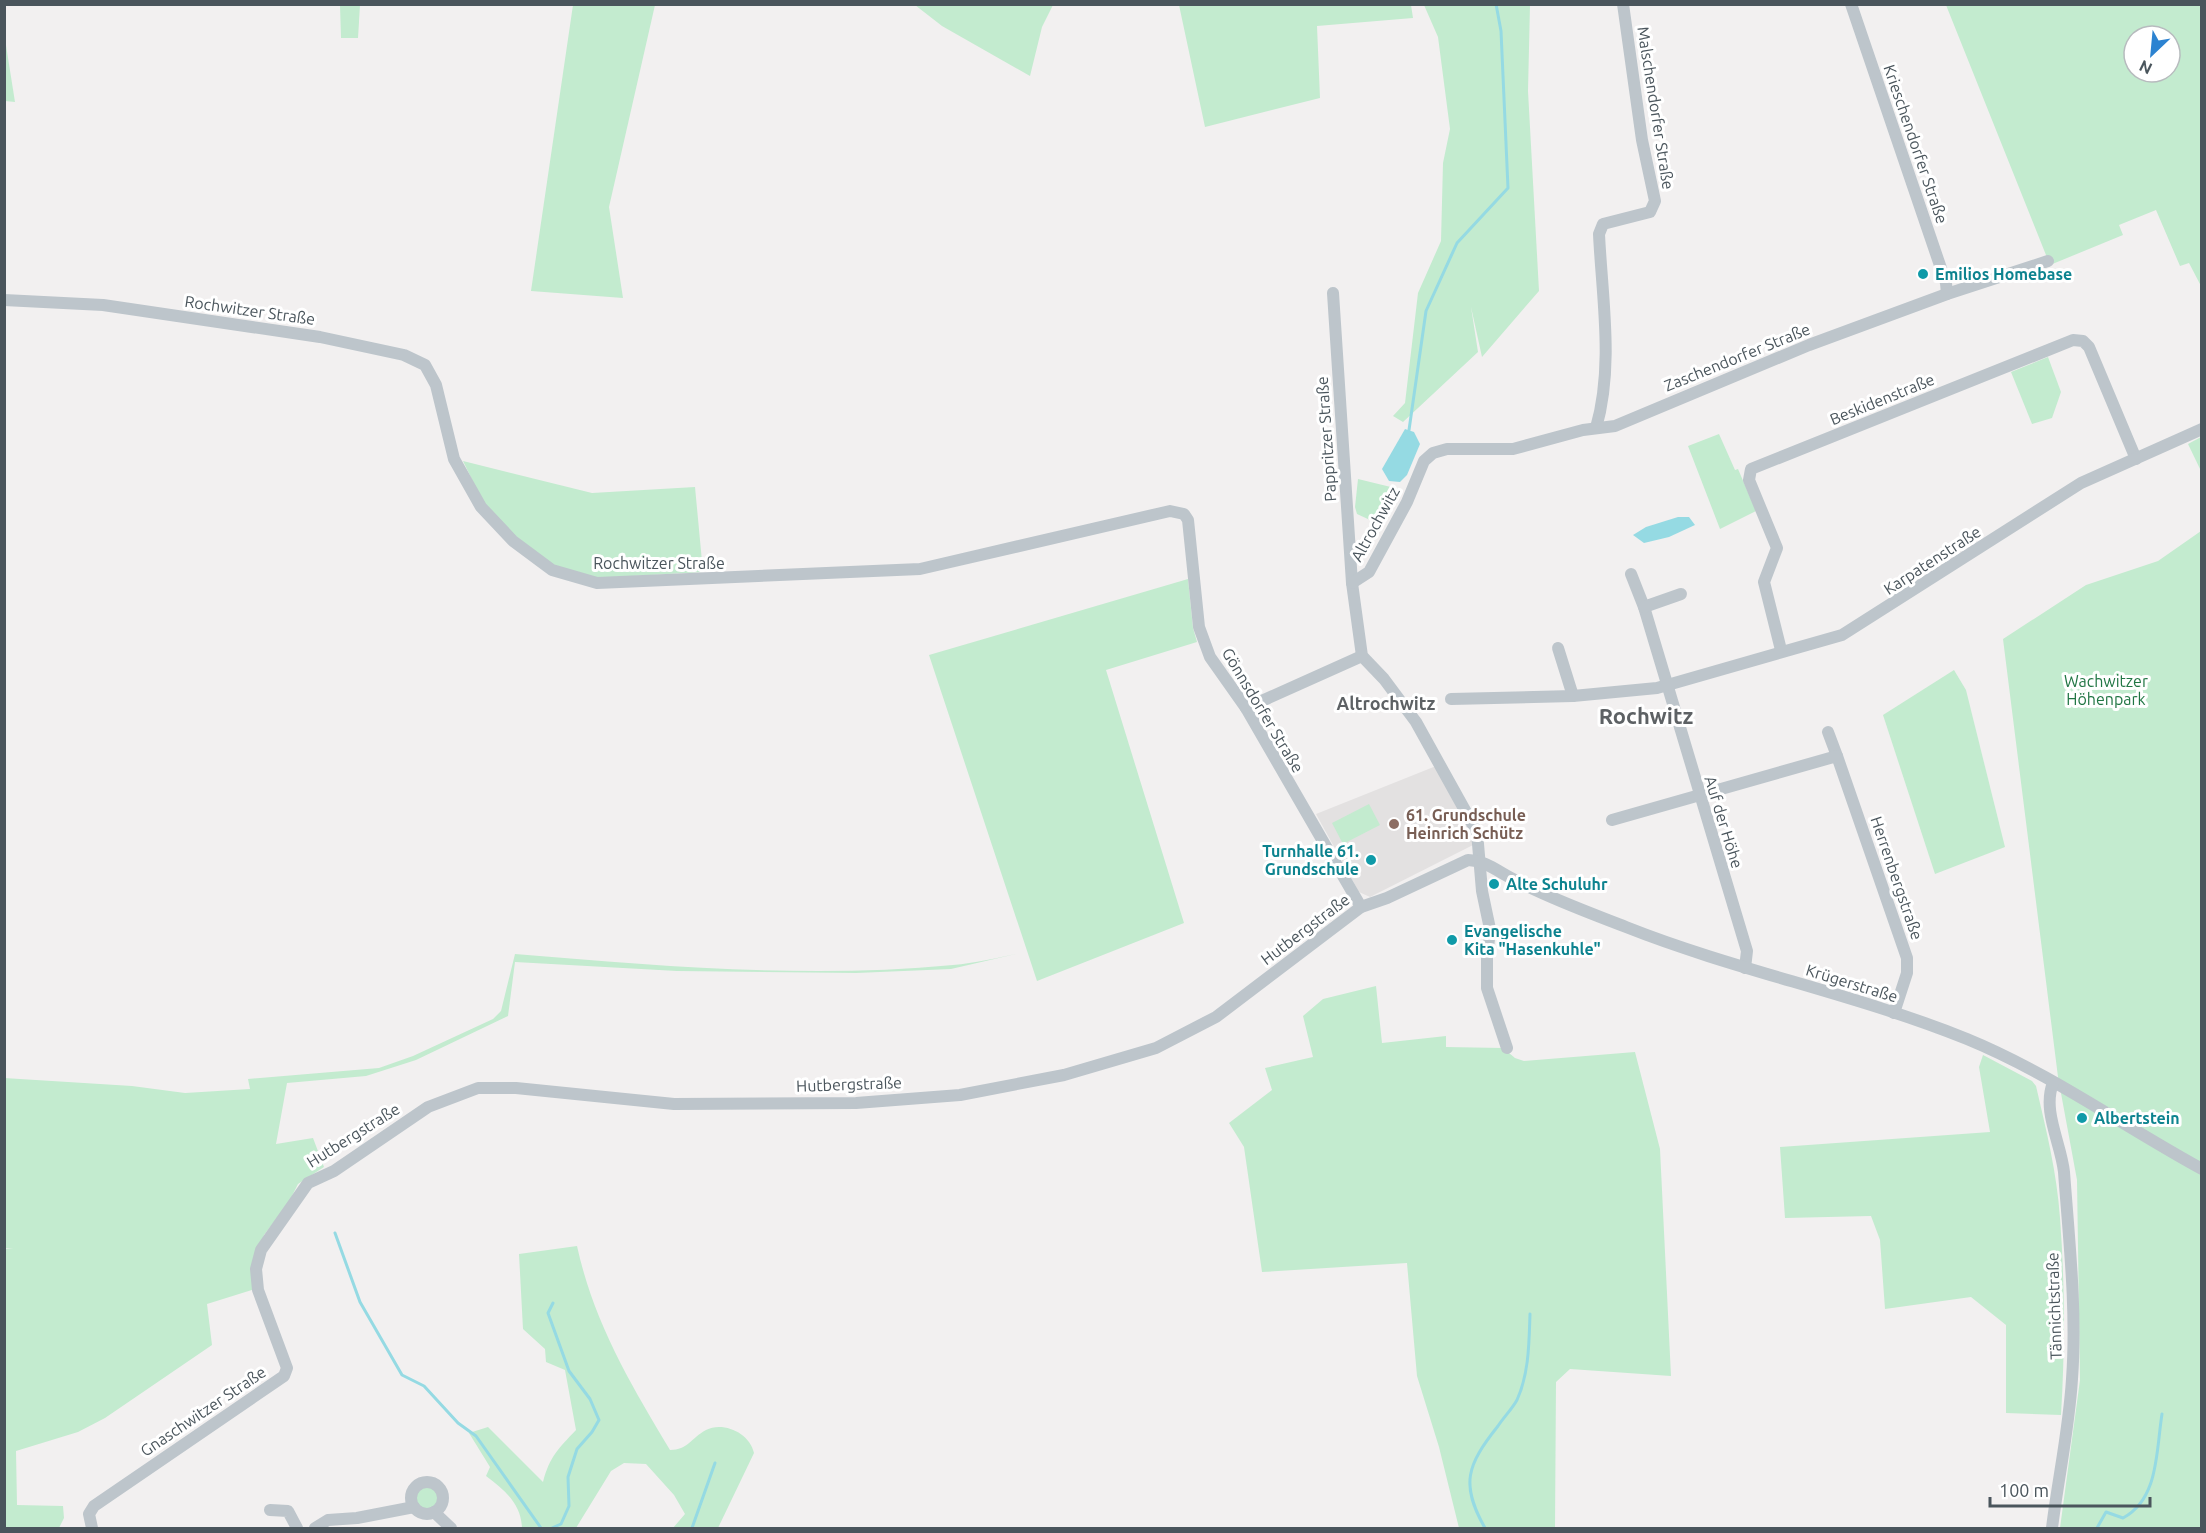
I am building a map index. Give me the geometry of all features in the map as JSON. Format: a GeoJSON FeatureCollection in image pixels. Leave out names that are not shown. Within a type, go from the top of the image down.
{"type":"FeatureCollection","features":[{"type":"Feature","properties":{"kind":"street","name":"Malschendorfer Straße"},"geometry":{"type":"LineString","coordinates":[[1596,428],[1604,401],[1606,370],[1599,234],[1603,224],[1609,220],[1650,212],[1655,201],[1642,140],[1623,4]]}},
{"type":"Feature","properties":{"kind":"street","name":"Krieschendorfer Straße"},"geometry":{"type":"LineString","coordinates":[[1851,4],[1946,283],[1947,294]]}},
{"type":"Feature","properties":{"kind":"street","name":"Zaschendorfer Straße"},"geometry":{"type":"LineString","coordinates":[[1433,453],[1447,449],[1513,449],[1596,428],[1615,426],[1809,345],[1947,294],[2048,261]]}},
{"type":"Feature","properties":{"kind":"street","name":"Pappritzer Straße"},"geometry":{"type":"LineString","coordinates":[[1333,293],[1352,584]]}},
{"type":"Feature","properties":{"kind":"street","name":"Rochwitzer Straße"},"geometry":{"type":"LineString","coordinates":[[4,300],[103,305],[320,336],[404,355],[425,365],[436,385],[454,459],[481,507],[513,541],[552,570],[597,583],[920,569],[1170,511],[1184,514]]}},
{"type":"Feature","properties":{"kind":"street","name":"Beskidenstraße"},"geometry":{"type":"LineString","coordinates":[[1781,650],[1764,582],[1777,548],[1749,480],[1751,469],[2073,340],[2083,341],[2089,347],[2136,459]]}},
{"type":"Feature","properties":{"kind":"street","name":"Karpatenstraße"},"geometry":{"type":"LineString","coordinates":[[1451,699],[1573,696],[1666,685],[1781,650],[1842,635],[2081,483],[2202,429]]}},
{"type":"Feature","properties":{"kind":"street","name":"Altrochwitz"},"geometry":{"type":"LineString","coordinates":[[1362,656],[1352,584],[1370,572],[1407,502],[1424,461],[1433,453]]}},
{"type":"Feature","properties":{"kind":"street","name":"Gönnsdorfer Straße"},"geometry":{"type":"LineString","coordinates":[[1184,514],[1188,520],[1197,611],[1203,641],[1219,673],[1246,708],[1360,907]]}},
{"type":"Feature","properties":{"kind":"street"},"geometry":{"type":"LineString","coordinates":[[1631,574],[1644,607],[1666,685]]}},
{"type":"Feature","properties":{"kind":"street"},"geometry":{"type":"LineString","coordinates":[[1644,607],[1681,594]]}},
{"type":"Feature","properties":{"kind":"street"},"geometry":{"type":"LineString","coordinates":[[1558,648],[1573,696]]}},
{"type":"Feature","properties":{"kind":"street"},"geometry":{"type":"LineString","coordinates":[[1246,708],[1362,656],[1401,700],[1416,722],[1477,832],[1490,929],[1487,988],[1507,1048]]}},
{"type":"Feature","properties":{"kind":"street","name":"Auf der Höhe"},"geometry":{"type":"LineString","coordinates":[[1666,685],[1747,951],[1745,968]]}},
{"type":"Feature","properties":{"kind":"street","name":"Herrenbergstraße"},"geometry":{"type":"LineString","coordinates":[[1828,732],[1907,958],[1907,973],[1894,1012]]}},
{"type":"Feature","properties":{"kind":"street"},"geometry":{"type":"LineString","coordinates":[[1612,820],[1700,797],[1837,756]]}},
{"type":"Feature","properties":{"kind":"street","name":"Hutbergstraße"},"geometry":{"type":"LineString","coordinates":[[258,1290],[256,1269],[261,1250],[308,1183],[334,1171],[428,1107],[478,1088],[516,1088],[674,1104],[856,1103],[960,1095],[1064,1076],[1156,1048],[1216,1017],[1360,907],[1387,898],[1459,862],[1479,860]]}},
{"type":"Feature","properties":{"kind":"street","name":"Krügerstraße"},"geometry":{"type":"LineString","coordinates":[[1479,860],[1517,881],[1626,927],[1745,968],[1894,1012],[1986,1048],[2053,1083],[2202,1168]]}},
{"type":"Feature","properties":{"kind":"street","name":"Tännichtstraße"},"geometry":{"type":"LineString","coordinates":[[2052,1528],[2072,1378],[2063,1167],[2049,1106],[2049,1093],[2053,1083]]}},
{"type":"Feature","properties":{"kind":"street","name":"Gnaschwitzer Straße"},"geometry":{"type":"LineString","coordinates":[[92,1528],[89,1514],[94,1506],[284,1376],[286,1368],[283,1356],[258,1290]]}},
{"type":"Feature","properties":{"kind":"street"},"geometry":{"type":"LineString","coordinates":[[422,1483],[431,1483],[439,1488],[442,1497],[441,1506],[434,1512],[423,1514],[414,1507],[411,1498],[414,1489],[422,1483]]}},
{"type":"Feature","properties":{"kind":"street"},"geometry":{"type":"LineString","coordinates":[[315,1528],[328,1520],[357,1518],[414,1507]]}},
{"type":"Feature","properties":{"kind":"street"},"geometry":{"type":"LineString","coordinates":[[270,1510],[288,1511],[297,1528]]}},
{"type":"Feature","properties":{"kind":"street"},"geometry":{"type":"LineString","coordinates":[[434,1512],[451,1528]]}},
{"type":"Feature","properties":{"kind":"shaded area","name":"61. Grundschule Heinrich Schütz"},"geometry":{"type":"Polygon","coordinates":[[[1436,766],[1473,833],[1475,844],[1370,897],[1359,892],[1316,814],[1436,766]]]}},
{"type":"Feature","properties":{"kind":"green space"},"geometry":{"type":"Polygon","coordinates":[[[340,5],[360,5],[358,38],[341,38],[340,5]]]}},
{"type":"Feature","properties":{"kind":"green space"},"geometry":{"type":"Polygon","coordinates":[[[573,5],[655,5],[609,207],[623,298],[531,291],[573,5]]]}},
{"type":"Feature","properties":{"kind":"green space"},"geometry":{"type":"Polygon","coordinates":[[[915,5],[1053,5],[1042,27],[1030,76],[942,26],[915,5]]]}},
{"type":"Feature","properties":{"kind":"green space"},"geometry":{"type":"Polygon","coordinates":[[[1179,5],[1411,5],[1413,18],[1317,26],[1320,98],[1205,127],[1179,5]]]}},
{"type":"Feature","properties":{"kind":"green space"},"geometry":{"type":"Polygon","coordinates":[[[1424,5],[1530,5],[1528,91],[1539,291],[1482,357],[1471,307],[1478,352],[1403,422],[1393,416],[1405,403],[1418,293],[1441,241],[1443,163],[1450,129],[1438,37],[1424,5]]]}},
{"type":"Feature","properties":{"kind":"green space"},"geometry":{"type":"Polygon","coordinates":[[[1946,5],[2201,5],[2201,286],[2189,263],[2180,266],[2156,210],[2119,225],[2123,235],[2050,265],[1946,5]]]}},
{"type":"Feature","properties":{"kind":"green space"},"geometry":{"type":"Polygon","coordinates":[[[5,39],[15,102],[5,101],[5,39]]]}},
{"type":"Feature","properties":{"kind":"green space"},"geometry":{"type":"Polygon","coordinates":[[[2048,357],[2061,392],[2052,418],[2032,424],[2011,372],[2048,357]]]}},
{"type":"Feature","properties":{"kind":"green space"},"geometry":{"type":"Polygon","coordinates":[[[1719,434],[1735,470],[1738,469],[1756,511],[1720,529],[1688,446],[1719,434]]]}},
{"type":"Feature","properties":{"kind":"green space"},"geometry":{"type":"Polygon","coordinates":[[[2201,437],[2201,471],[2188,444],[2201,437]]]}},
{"type":"Feature","properties":{"kind":"green space"},"geometry":{"type":"Polygon","coordinates":[[[463,461],[592,493],[695,487],[703,572],[597,578],[554,566],[514,535],[483,502],[463,461]]]}},
{"type":"Feature","properties":{"kind":"green space"},"geometry":{"type":"Polygon","coordinates":[[[1358,479],[1399,489],[1388,518],[1370,520],[1357,514],[1355,507],[1358,479]]]}},
{"type":"Feature","properties":{"kind":"green space","name":"Wachwitzer Höhenpark"},"geometry":{"type":"Polygon","coordinates":[[[2201,531],[2201,1528],[2060,1528],[2080,1380],[2077,1180],[2058,1077],[2003,639],[2086,585],[2158,561],[2201,531]]]}},
{"type":"Feature","properties":{"kind":"green space"},"geometry":{"type":"Polygon","coordinates":[[[1188,579],[1193,628],[1197,642],[1106,670],[1184,923],[1037,981],[929,655],[1188,579]]]}},
{"type":"Feature","properties":{"kind":"green space"},"geometry":{"type":"Polygon","coordinates":[[[1954,670],[1966,690],[2005,847],[1935,874],[1883,715],[1954,670]]]}},
{"type":"Feature","properties":{"kind":"green space"},"geometry":{"type":"Polygon","coordinates":[[[1369,804],[1380,825],[1343,844],[1332,823],[1369,804]]]}},
{"type":"Feature","properties":{"kind":"green space"},"geometry":{"type":"Polygon","coordinates":[[[1025,952],[951,969],[856,973],[677,971],[515,962],[508,1016],[416,1060],[366,1076],[287,1083],[276,1144],[313,1138],[324,1167],[298,1184],[289,1202],[264,1235],[255,1289],[207,1304],[212,1345],[105,1418],[78,1432],[16,1451],[17,1505],[63,1506],[64,1518],[59,1528],[5,1528],[4,1249],[13,1248],[4,1248],[4,1078],[132,1086],[185,1093],[250,1089],[248,1079],[379,1068],[413,1056],[493,1019],[501,1011],[515,954],[734,969],[844,971],[962,964],[1025,952]]]}},
{"type":"Feature","properties":{"kind":"green space"},"geometry":{"type":"Polygon","coordinates":[[[1376,986],[1382,1043],[1446,1036],[1446,1047],[1503,1048],[1515,1058],[1524,1061],[1635,1052],[1660,1149],[1671,1376],[1570,1369],[1556,1382],[1555,1528],[1459,1528],[1439,1447],[1417,1376],[1407,1263],[1262,1272],[1244,1147],[1229,1123],[1272,1090],[1265,1068],[1313,1057],[1303,1016],[1323,999],[1376,986]]]}},
{"type":"Feature","properties":{"kind":"green space"},"geometry":{"type":"Polygon","coordinates":[[[1983,1055],[2032,1081],[2036,1086],[2047,1135],[2059,1201],[2062,1242],[2064,1316],[2061,1415],[2006,1413],[2006,1325],[1971,1297],[1885,1309],[1880,1240],[1871,1216],[1785,1218],[1780,1147],[1990,1132],[1979,1067],[1983,1055]]]}},
{"type":"Feature","properties":{"kind":"green space"},"geometry":{"type":"Polygon","coordinates":[[[577,1246],[584,1274],[603,1327],[627,1376],[670,1450],[685,1446],[706,1430],[720,1427],[742,1435],[751,1446],[754,1453],[718,1528],[673,1528],[685,1514],[674,1495],[646,1464],[624,1463],[611,1471],[576,1528],[522,1528],[519,1512],[511,1499],[486,1476],[490,1467],[469,1433],[488,1427],[543,1482],[555,1453],[576,1430],[565,1370],[546,1362],[545,1349],[523,1329],[519,1254],[577,1246]]]}},
{"type":"Feature","properties":{"kind":"green space"},"geometry":{"type":"Polygon","coordinates":[[[427,1487],[435,1490],[438,1498],[435,1506],[427,1509],[419,1506],[416,1498],[419,1490],[427,1487]]]}},
{"type":"Feature","properties":{"kind":"water"},"geometry":{"type":"Polygon","coordinates":[[[1405,429],[1414,432],[1420,444],[1407,475],[1400,482],[1389,481],[1382,469],[1405,429]]]}},
{"type":"Feature","properties":{"kind":"water"},"geometry":{"type":"Polygon","coordinates":[[[1678,517],[1689,517],[1695,525],[1669,537],[1644,543],[1633,535],[1646,527],[1678,517]]]}},
{"type":"Feature","properties":{"kind":"waterway"},"geometry":{"type":"LineString","coordinates":[[1409,430],[1426,311],[1457,243],[1508,188],[1501,31],[1496,4]]}},
{"type":"Feature","properties":{"kind":"waterway"},"geometry":{"type":"LineString","coordinates":[[335,1233],[360,1302],[402,1375],[424,1386],[458,1423],[476,1436],[541,1528]]}},
{"type":"Feature","properties":{"kind":"waterway"},"geometry":{"type":"LineString","coordinates":[[552,1528],[561,1524],[569,1506],[568,1477],[577,1449],[599,1420],[590,1399],[569,1371],[548,1313],[553,1303]]}},
{"type":"Feature","properties":{"kind":"waterway"},"geometry":{"type":"LineString","coordinates":[[1485,1528],[1472,1499],[1470,1475],[1479,1452],[1515,1403],[1521,1390],[1528,1358],[1530,1314]]}},
{"type":"Feature","properties":{"kind":"waterway"},"geometry":{"type":"LineString","coordinates":[[2097,1528],[2106,1512],[2123,1518],[2135,1510],[2143,1499],[2154,1473],[2162,1414]]}},
{"type":"Feature","properties":{"kind":"waterway"},"geometry":{"type":"LineString","coordinates":[[692,1528],[715,1463]]}},
{"type":"Feature","properties":{"kind":"place","name":"Emilios Homebase"},"geometry":{"type":"Point","coordinates":[1923,274]}},
{"type":"Feature","properties":{"kind":"place","name":"61. Grundschule Heinrich Schütz"},"geometry":{"type":"Point","coordinates":[1394,824]}},
{"type":"Feature","properties":{"kind":"place","name":"Turnhalle 61. Grundschule"},"geometry":{"type":"Point","coordinates":[1371,860]}},
{"type":"Feature","properties":{"kind":"place","name":"Alte Schuluhr"},"geometry":{"type":"Point","coordinates":[1494,884]}},
{"type":"Feature","properties":{"kind":"place","name":"Evangelische Kita \"Hasenkuhle\""},"geometry":{"type":"Point","coordinates":[1452,940]}},
{"type":"Feature","properties":{"kind":"place","name":"Albertstein"},"geometry":{"type":"Point","coordinates":[2082,1118]}},
{"type":"Feature","properties":{"kind":"district","name":"Altrochwitz"},"geometry":{"type":"Point","coordinates":[1386,704]}},
{"type":"Feature","properties":{"kind":"district","name":"Rochwitz"},"geometry":{"type":"Point","coordinates":[1646,716]}}]}
